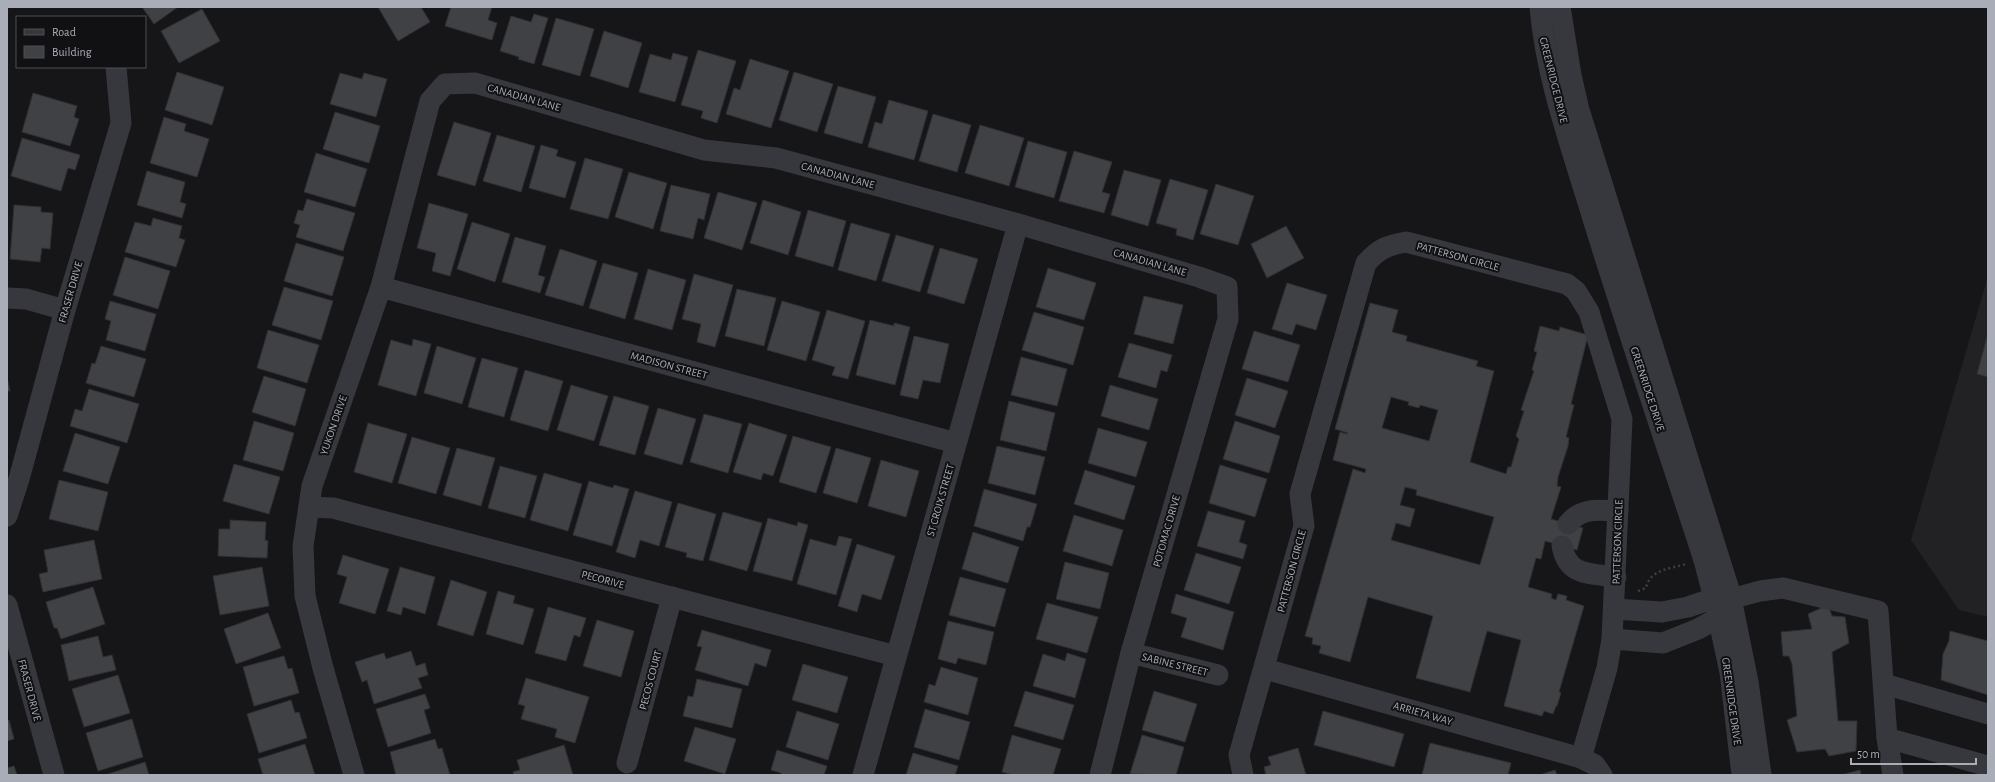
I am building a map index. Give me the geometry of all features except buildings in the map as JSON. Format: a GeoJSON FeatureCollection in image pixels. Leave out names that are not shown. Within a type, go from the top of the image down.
{"type":"FeatureCollection","features":[{"type":"Feature","properties":{"kind":"street","name":"GREENRIDGE DRIVE"},"geometry":{"type":"LineString","coordinates":[[1540,7],[1546,54],[1555,94],[1605,258],[1702,553],[1725,604],[1730,672],[1742,775]]}},
{"type":"Feature","properties":{"kind":"street","name":"GREENRIDGE DRIVE"},"geometry":{"type":"LineString","coordinates":[[1560,7],[1570,75],[1579,110],[1748,682],[1761,775]]}},
{"type":"Feature","properties":{"kind":"street","name":"FRASER DRIVE"},"geometry":{"type":"LineString","coordinates":[[7,516],[19,479],[65,310],[120,123],[116,68]]}},
{"type":"Feature","properties":{"kind":"street","name":"CANADIAN LANE"},"geometry":{"type":"LineString","coordinates":[[445,84],[475,83],[704,150],[776,158],[1018,224],[1199,277],[1227,287]]}},
{"type":"Feature","properties":{"kind":"street","name":"YUKON DRIVE"},"geometry":{"type":"LineString","coordinates":[[354,775],[323,668],[305,596],[303,546],[312,486],[381,287],[430,101],[445,84]]}},
{"type":"Feature","properties":{"kind":"street","name":"ST CROIX STREET"},"geometry":{"type":"LineString","coordinates":[[863,775],[1018,224]]}},
{"type":"Feature","properties":{"kind":"street","name":"PATTERSON CIRCLE"},"geometry":{"type":"LineString","coordinates":[[1243,775],[1239,755],[1265,668],[1304,526],[1300,494],[1366,264],[1378,250],[1406,242],[1567,284],[1576,291],[1589,312],[1622,419],[1612,639],[1607,668],[1581,758]]}},
{"type":"Feature","properties":{"kind":"street","name":"MADISON STREET"},"geometry":{"type":"LineString","coordinates":[[381,287],[956,443]]}},
{"type":"Feature","properties":{"kind":"street","name":"POTOMAC DRIVE"},"geometry":{"type":"LineString","coordinates":[[1100,775],[1131,653],[1228,319],[1227,287]]}},
{"type":"Feature","properties":{"kind":"street"},"geometry":{"type":"LineString","coordinates":[[7,298],[26,298],[65,310]]}},
{"type":"Feature","properties":{"kind":"street","name":"PECORIVE"},"geometry":{"type":"LineString","coordinates":[[309,507],[333,508],[896,656]]}},
{"type":"Feature","properties":{"kind":"street"},"geometry":{"type":"LineString","coordinates":[[1568,524],[1580,514],[1591,510],[1618,511]]}},
{"type":"Feature","properties":{"kind":"street"},"geometry":{"type":"LineString","coordinates":[[1562,546],[1566,560],[1571,567],[1578,571],[1616,577]]}},
{"type":"Feature","properties":{"kind":"street"},"geometry":{"type":"LineString","coordinates":[[1614,609],[1662,612],[1688,607],[1725,604],[1760,591],[1783,588],[1878,612],[1887,738],[1893,775]]}},
{"type":"Feature","properties":{"kind":"street","name":"PECOS COURT"},"geometry":{"type":"LineString","coordinates":[[627,763],[672,597]]}},
{"type":"Feature","properties":{"kind":"street"},"geometry":{"type":"LineString","coordinates":[[1612,639],[1663,642],[1698,629],[1725,604]]}},
{"type":"Feature","properties":{"kind":"street","name":"FRASER DRIVE"},"geometry":{"type":"LineString","coordinates":[[7,605],[54,775]]}},
{"type":"Feature","properties":{"kind":"street","name":"SABINE STREET"},"geometry":{"type":"LineString","coordinates":[[1131,653],[1218,675]]}},
{"type":"Feature","properties":{"kind":"street","name":"ARRIETA WAY"},"geometry":{"type":"LineString","coordinates":[[1265,668],[1581,758]]}},
{"type":"Feature","properties":{"kind":"street"},"geometry":{"type":"LineString","coordinates":[[1884,684],[1988,714]]}},
{"type":"Feature","properties":{"kind":"street"},"geometry":{"type":"LineString","coordinates":[[1887,738],[1988,766]]}},
{"type":"Feature","properties":{"kind":"street"},"geometry":{"type":"LineString","coordinates":[[1581,758],[1595,765],[1602,775]]}},
{"type":"Feature","properties":{"kind":"path"},"geometry":{"type":"LineString","coordinates":[[1631,593],[1646,588],[1649,580],[1655,573],[1686,564]]}},
{"type":"Feature","properties":{"kind":"shaded area"},"geometry":{"type":"Polygon","coordinates":[[[1988,276],[1988,617],[1959,610],[1911,540],[1988,276]]]}}]}
